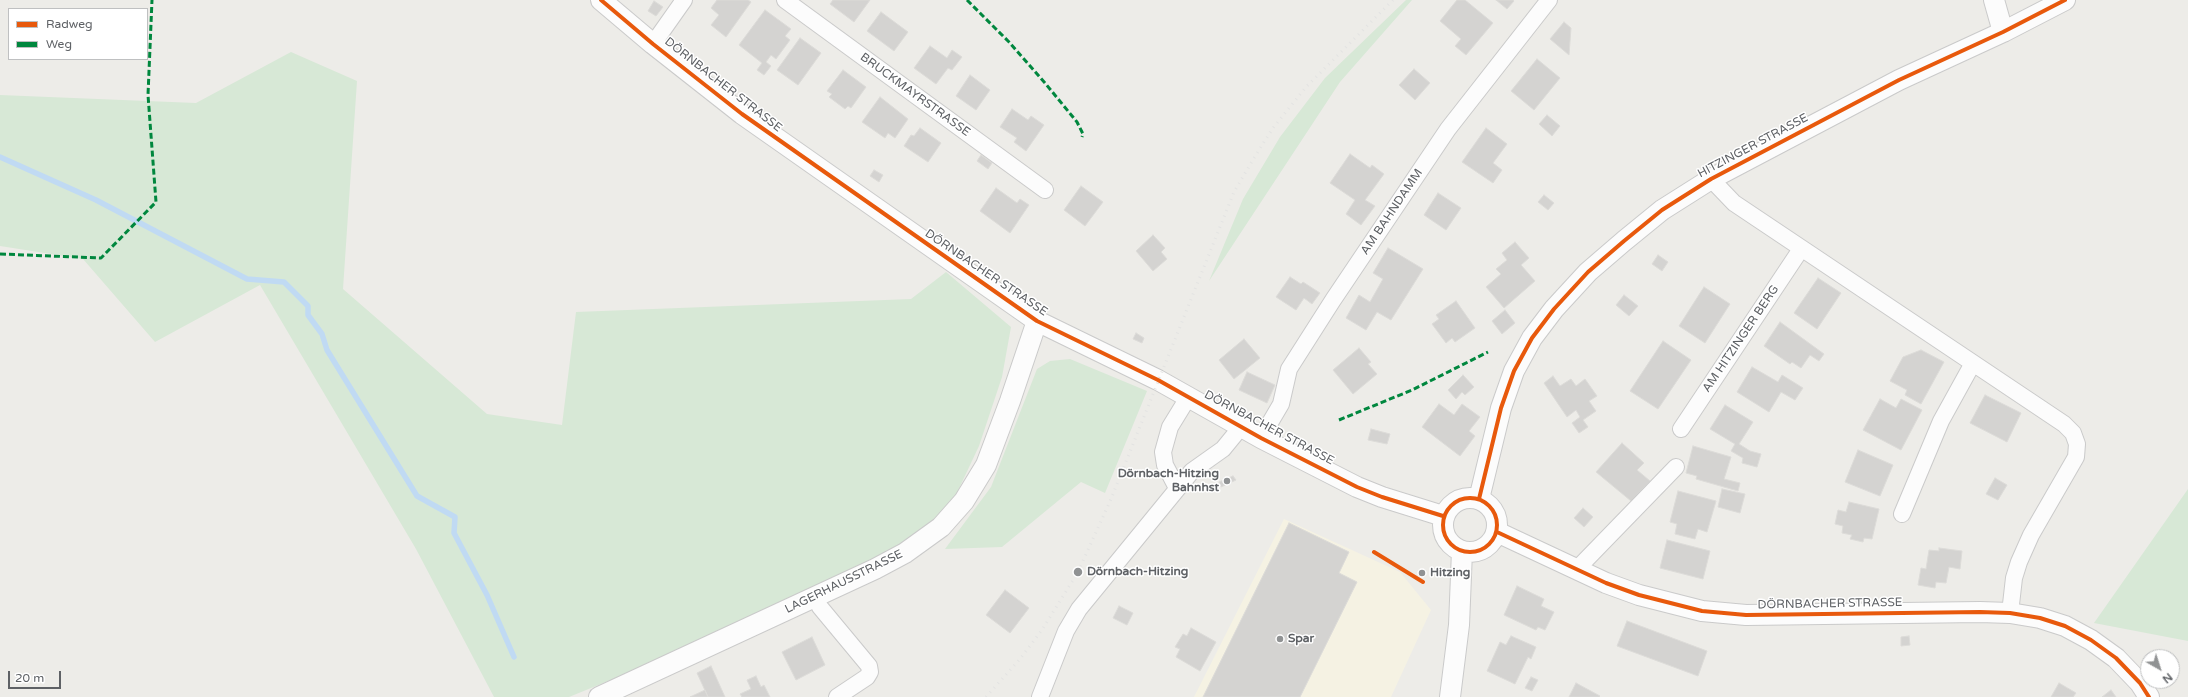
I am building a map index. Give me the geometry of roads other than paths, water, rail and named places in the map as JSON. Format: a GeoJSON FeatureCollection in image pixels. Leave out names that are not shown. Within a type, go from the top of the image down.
{"type":"FeatureCollection","features":[{"type":"Feature","properties":{"kind":"street","name":"DÖRNBACHER STRASSE"},"geometry":{"type":"LineString","coordinates":[[601,0],[653,44],[774,138],[1037,321],[1189,396],[1261,438],[1357,487],[1382,497],[1443,516]]}},
{"type":"Feature","properties":{"kind":"street"},"geometry":{"type":"LineString","coordinates":[[653,44],[684,0]]}},
{"type":"Feature","properties":{"kind":"street","name":"BRUCKMAYRSTRASSE"},"geometry":{"type":"LineString","coordinates":[[785,0],[1045,190]]}},
{"type":"Feature","properties":{"kind":"street","name":"AM BAHNDAMM"},"geometry":{"type":"LineString","coordinates":[[1261,438],[1281,404],[1289,369],[1333,300],[1448,129],[1549,0]]}},
{"type":"Feature","properties":{"kind":"street"},"geometry":{"type":"LineString","coordinates":[[1994,0],[2003,32]]}},
{"type":"Feature","properties":{"kind":"street","name":"HITZINGER STRASSE"},"geometry":{"type":"LineString","coordinates":[[1480,499],[1501,408],[1514,371],[1532,338],[1554,309],[1594,267],[1662,210],[1710,179],[1899,80],[2003,32],[2065,0]]}},
{"type":"Feature","properties":{"kind":"street"},"geometry":{"type":"LineString","coordinates":[[1710,179],[1734,203],[2064,424],[2073,433],[2077,444],[2076,457],[2031,535],[2019,562],[2014,578],[2010,613]]}},
{"type":"Feature","properties":{"kind":"street","name":"AM HITZINGER BERG"},"geometry":{"type":"LineString","coordinates":[[1681,429],[1802,249]]}},
{"type":"Feature","properties":{"kind":"street","name":"LAGERHAUSSTRASSE"},"geometry":{"type":"LineString","coordinates":[[599,697],[815,597],[905,553],[941,526],[964,501],[986,465],[995,444],[1037,321]]}},
{"type":"Feature","properties":{"kind":"street"},"geometry":{"type":"LineString","coordinates":[[1902,514],[1941,421],[1973,363]]}},
{"type":"Feature","properties":{"kind":"street"},"geometry":{"type":"LineString","coordinates":[[1177,488],[1164,465],[1163,452],[1170,427],[1189,396]]}},
{"type":"Feature","properties":{"kind":"street"},"geometry":{"type":"LineString","coordinates":[[1040,697],[1071,622],[1101,580],[1177,488],[1198,466],[1223,449],[1241,427]]}},
{"type":"Feature","properties":{"kind":"street"},"geometry":{"type":"LineString","coordinates":[[1576,570],[1676,467]]}},
{"type":"Feature","properties":{"kind":"street"},"geometry":{"type":"LineString","coordinates":[[1467,497],[1480,499],[1490,506],[1496,516],[1497,532],[1493,540],[1479,551],[1462,551],[1451,545],[1444,535],[1443,516],[1455,501],[1467,497]]}},
{"type":"Feature","properties":{"kind":"street","name":"DÖRNBACHER STRASSE"},"geometry":{"type":"LineString","coordinates":[[1497,532],[1576,570],[1638,595],[1702,611],[1746,615],[1980,612],[2010,613],[2040,618],[2059,624],[2091,640],[2116,658],[2140,683],[2149,697]]}},
{"type":"Feature","properties":{"kind":"street"},"geometry":{"type":"LineString","coordinates":[[1450,697],[1459,625],[1462,551]]}},
{"type":"Feature","properties":{"kind":"street"},"geometry":{"type":"LineString","coordinates":[[815,597],[820,607],[870,666],[870,672],[867,677],[837,697]]}},
{"type":"Feature","properties":{"kind":"waterway"},"geometry":{"type":"LineString","coordinates":[[0,157],[96,200],[247,279],[284,282],[308,306],[308,315],[322,334],[327,350],[417,496],[455,517],[454,533],[487,595],[514,657]]}},
{"type":"Feature","properties":{"kind":"railway"},"geometry":{"type":"LineString","coordinates":[[986,697],[1020,659],[1042,630],[1078,572],[1111,499],[1234,192],[1273,128],[1306,87],[1393,0]]}},
{"type":"Feature","properties":{"kind":"place","name":"Dörnbach-Hitzing Bahnhst"},"geometry":{"type":"Point","coordinates":[1227,481]}},
{"type":"Feature","properties":{"kind":"place","name":"Dörnbach-Hitzing"},"geometry":{"type":"Point","coordinates":[1078,572]}},
{"type":"Feature","properties":{"kind":"place","name":"Hitzing"},"geometry":{"type":"Point","coordinates":[1422,573]}},
{"type":"Feature","properties":{"kind":"place","name":"Spar"},"geometry":{"type":"Point","coordinates":[1280,639]}}]}
